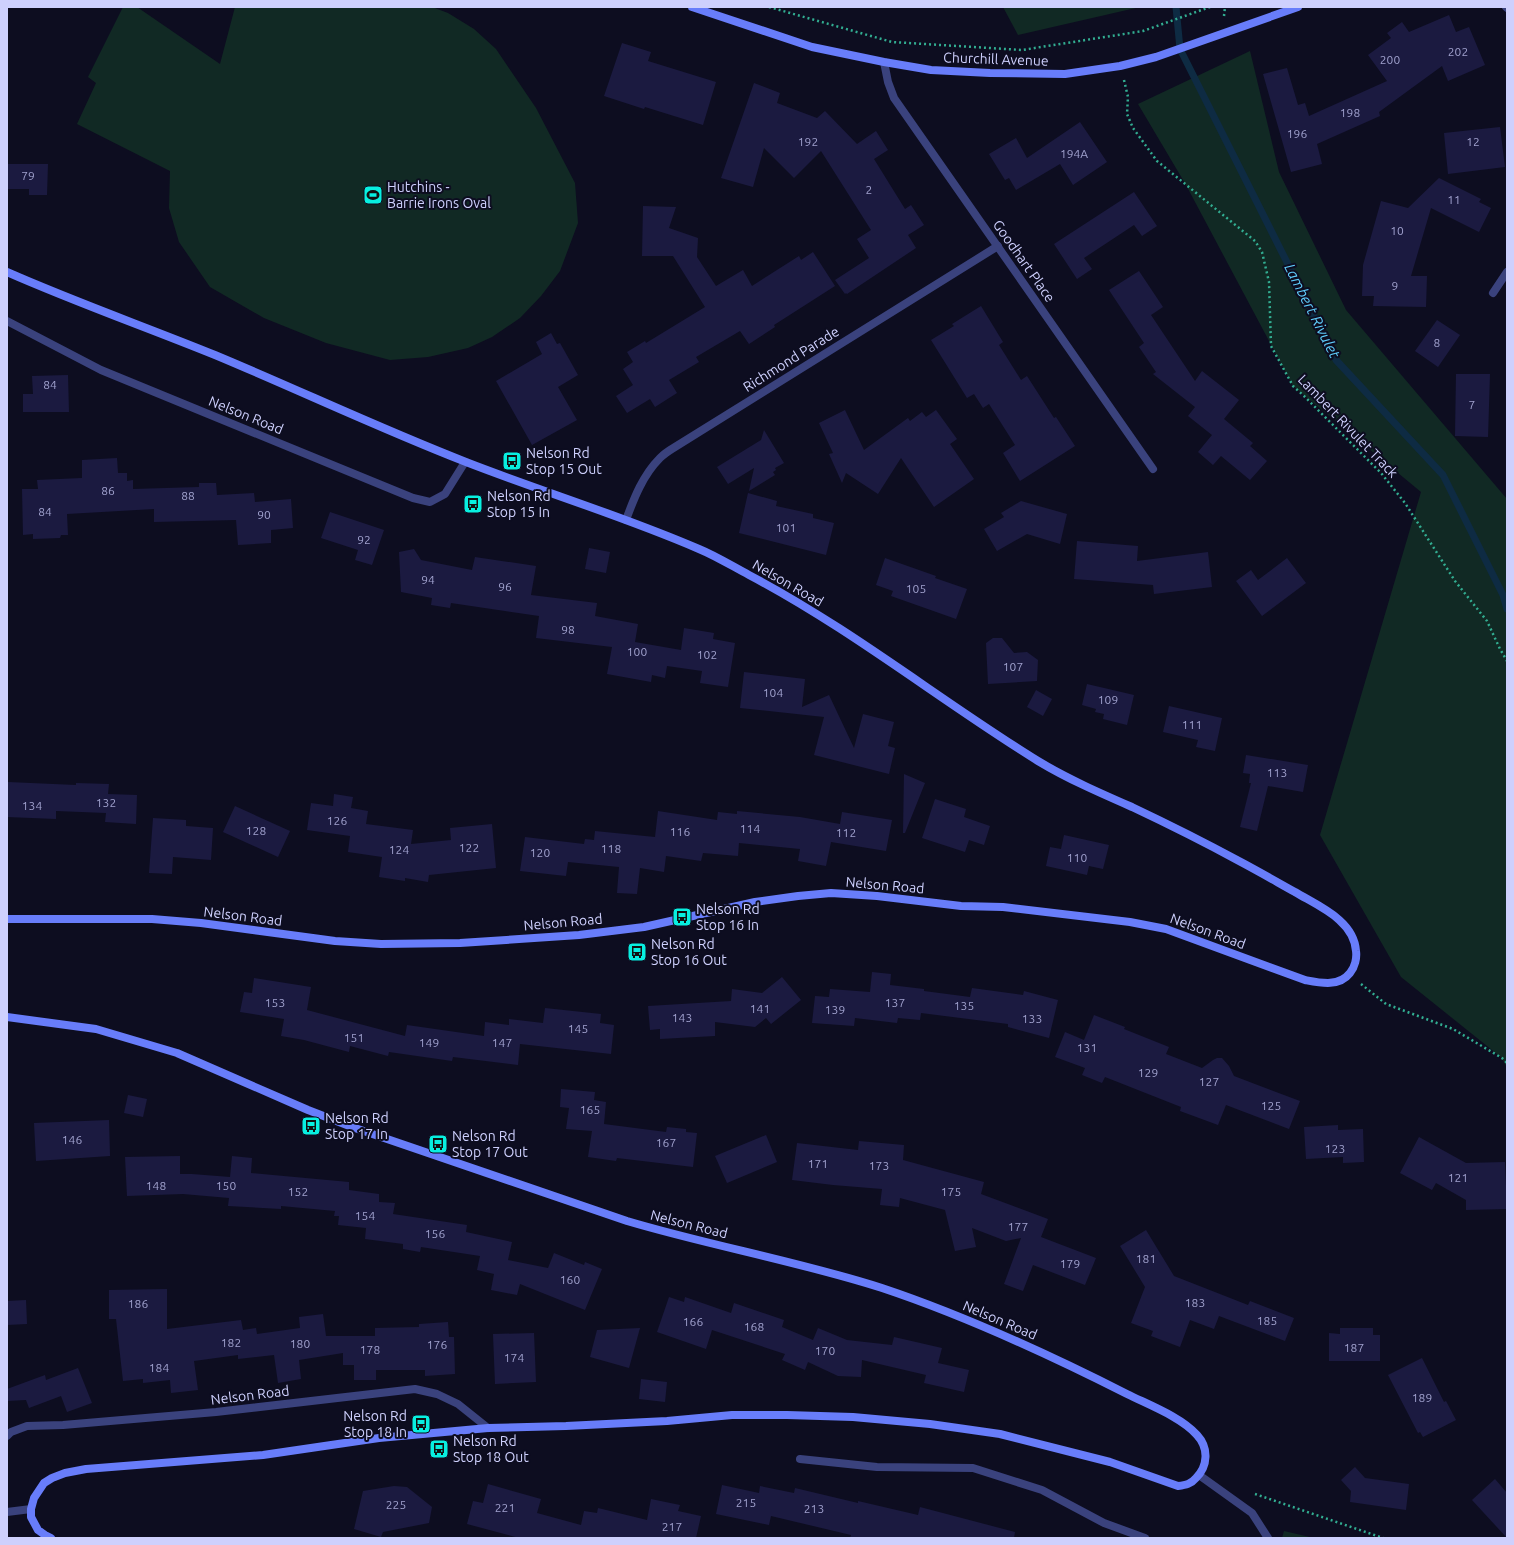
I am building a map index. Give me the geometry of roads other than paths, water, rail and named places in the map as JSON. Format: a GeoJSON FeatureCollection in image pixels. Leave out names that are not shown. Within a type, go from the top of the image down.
{"type":"FeatureCollection","features":[{"type":"Feature","properties":{"kind":"street","name":"Churchill Avenue"},"geometry":{"type":"LineString","coordinates":[[692,7],[812,47],[931,70],[990,74],[1065,74],[1120,66],[1156,57],[1298,7]]}},
{"type":"Feature","properties":{"kind":"street","name":"Goodhart Place"},"geometry":{"type":"LineString","coordinates":[[884,62],[888,82],[894,98],[1153,469]]}},
{"type":"Feature","properties":{"kind":"street","name":"Richmond Parade"},"geometry":{"type":"LineString","coordinates":[[626,520],[641,485],[660,458],[675,446],[998,246]]}},
{"type":"Feature","properties":{"kind":"street","name":"Nelson Road"},"geometry":{"type":"LineString","coordinates":[[7,272],[53,292],[212,354],[465,462],[626,520],[702,550],[774,588],[824,619],[976,722],[1043,764],[1204,842],[1322,908],[1345,925],[1353,937],[1356,945],[1357,956],[1349,975],[1332,984],[1305,980],[1166,929],[1130,922],[1017,908],[961,906],[877,896],[831,893],[755,902],[644,927],[579,935],[460,943],[381,944],[335,941],[201,923],[152,919],[7,919]]}},
{"type":"Feature","properties":{"kind":"street"},"geometry":{"type":"LineString","coordinates":[[1493,293],[1507,272]]}},
{"type":"Feature","properties":{"kind":"street","name":"Nelson Road"},"geometry":{"type":"LineString","coordinates":[[7,321],[101,370],[412,498],[430,502],[445,494],[465,462]]}},
{"type":"Feature","properties":{"kind":"street","name":"Nelson Road"},"geometry":{"type":"LineString","coordinates":[[7,1016],[96,1029],[177,1053],[308,1110],[352,1127],[620,1219],[661,1231],[827,1272],[882,1288],[937,1308],[1073,1367],[1181,1423],[1198,1436],[1204,1445],[1206,1452],[1205,1461],[1199,1475]]}},
{"type":"Feature","properties":{"kind":"street","name":"Nelson Road"},"geometry":{"type":"LineString","coordinates":[[7,1436],[11,1432],[27,1426],[63,1425],[216,1412],[415,1389],[437,1394],[458,1404],[488,1428]]}},
{"type":"Feature","properties":{"kind":"street"},"geometry":{"type":"LineString","coordinates":[[51,1538],[38,1530],[31,1517],[31,1509],[34,1498],[44,1483],[52,1478],[65,1473],[86,1469],[263,1455],[379,1438],[488,1428],[566,1426],[667,1421],[732,1415],[787,1414],[853,1417],[930,1424],[1000,1434],[1110,1462],[1178,1486],[1193,1482],[1199,1475],[1252,1513],[1268,1538]]}},
{"type":"Feature","properties":{"kind":"street"},"geometry":{"type":"LineString","coordinates":[[800,1459],[877,1467],[973,1468],[1042,1490],[1104,1523],[1145,1538]]}},
{"type":"Feature","properties":{"kind":"street"},"geometry":{"type":"LineString","coordinates":[[7,1512],[31,1509]]}},
{"type":"Feature","properties":{"kind":"waterway","name":"Lambert Rivulet"},"geometry":{"type":"LineString","coordinates":[[1176,7],[1180,49],[1336,360],[1443,475],[1503,595],[1507,609]]}},
{"type":"Feature","properties":{"kind":"place","name":"Hutchins - Barrie Irons Oval"},"geometry":{"type":"Point","coordinates":[373,195]}},
{"type":"Feature","properties":{"kind":"place","name":"Nelson Rd Stop 15 Out"},"geometry":{"type":"Point","coordinates":[512,461]}},
{"type":"Feature","properties":{"kind":"place","name":"Nelson Rd Stop 15 In"},"geometry":{"type":"Point","coordinates":[473,504]}},
{"type":"Feature","properties":{"kind":"place","name":"Nelson Rd Stop 16 In"},"geometry":{"type":"Point","coordinates":[682,917]}},
{"type":"Feature","properties":{"kind":"place","name":"Nelson Rd Stop 16 Out"},"geometry":{"type":"Point","coordinates":[637,952]}},
{"type":"Feature","properties":{"kind":"place","name":"Nelson Rd Stop 17 In"},"geometry":{"type":"Point","coordinates":[311,1126]}},
{"type":"Feature","properties":{"kind":"place","name":"Nelson Rd Stop 17 Out"},"geometry":{"type":"Point","coordinates":[438,1144]}},
{"type":"Feature","properties":{"kind":"place","name":"Nelson Rd Stop 18 In"},"geometry":{"type":"Point","coordinates":[421,1424]}},
{"type":"Feature","properties":{"kind":"place","name":"Nelson Rd Stop 18 Out"},"geometry":{"type":"Point","coordinates":[439,1449]}}]}
